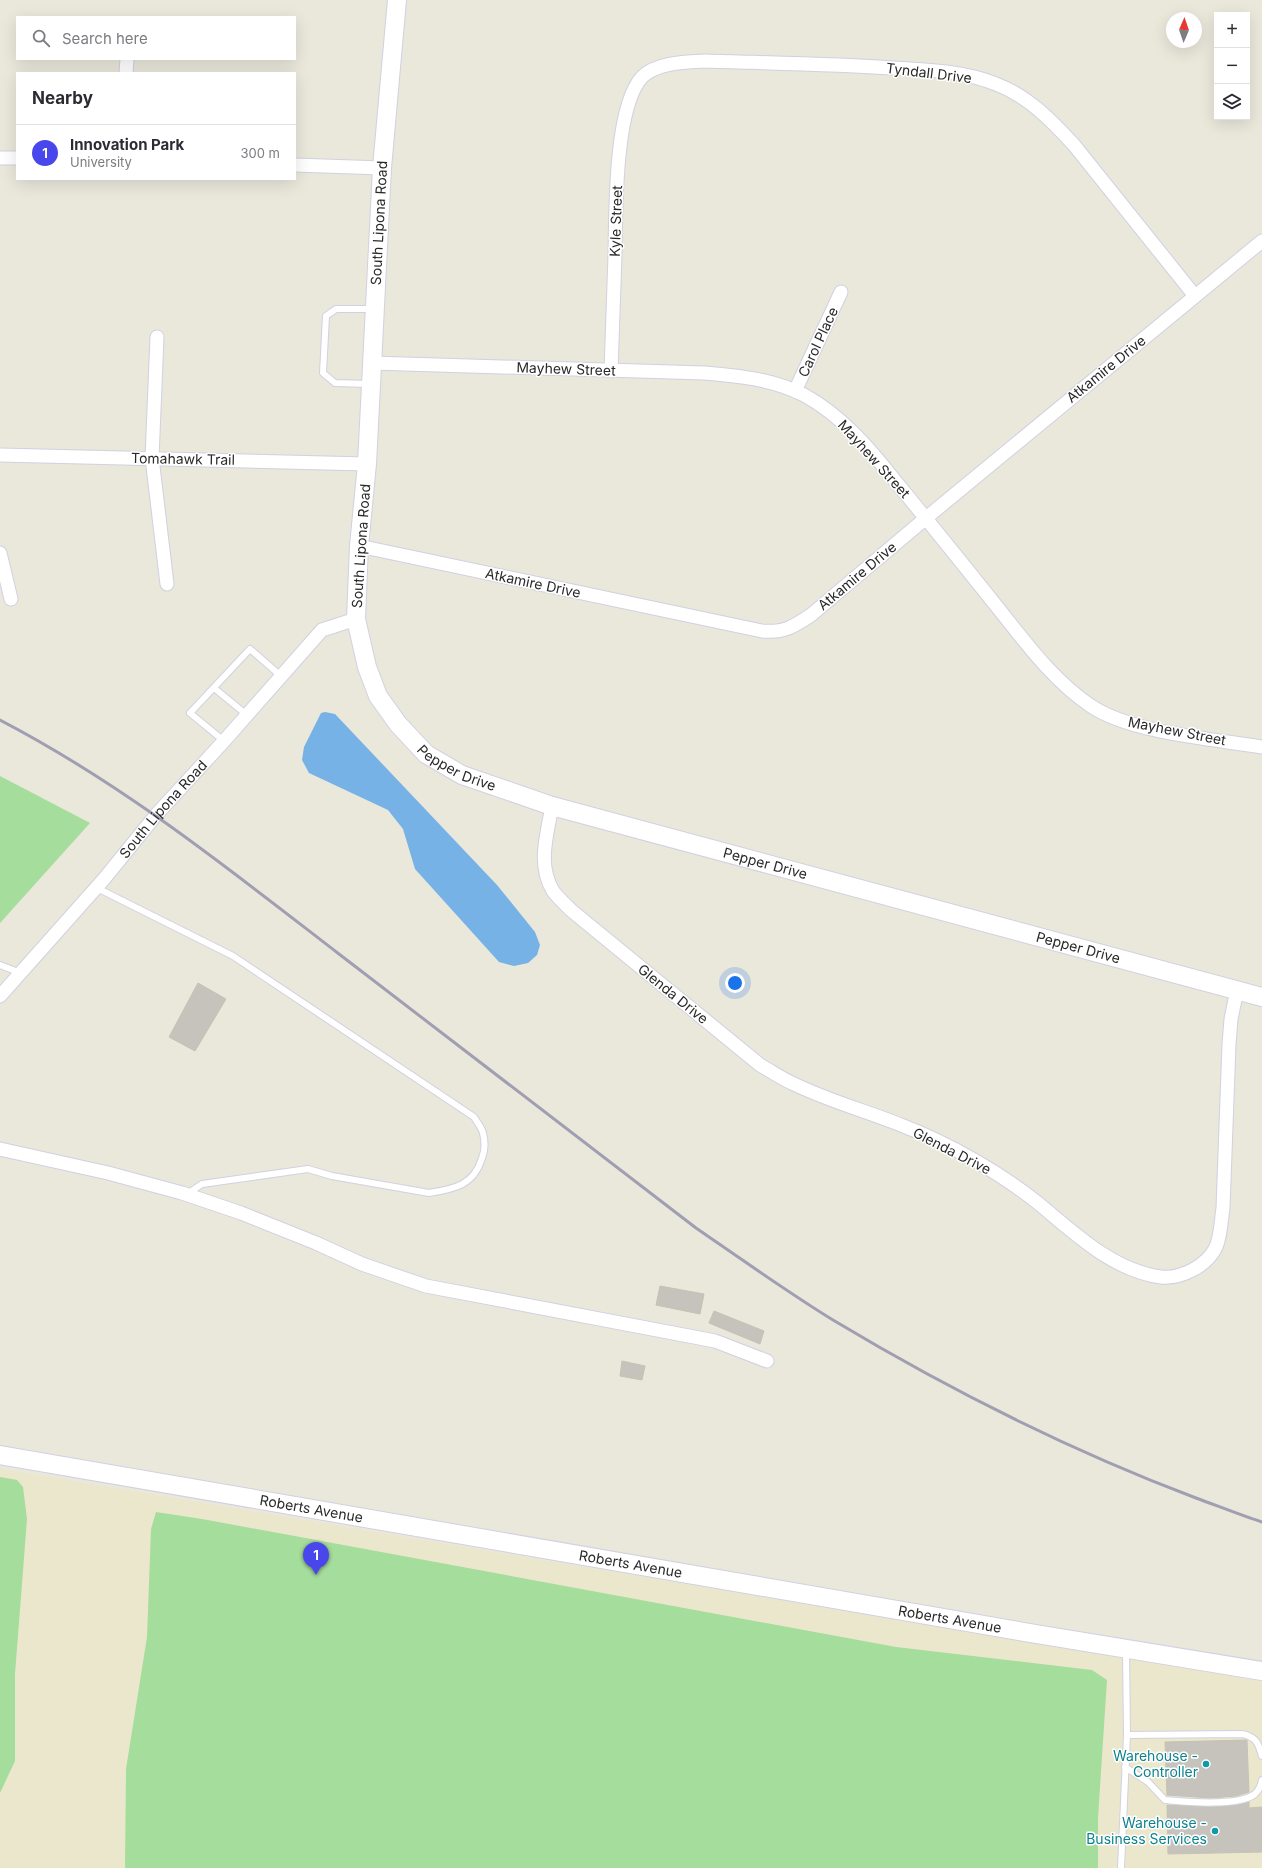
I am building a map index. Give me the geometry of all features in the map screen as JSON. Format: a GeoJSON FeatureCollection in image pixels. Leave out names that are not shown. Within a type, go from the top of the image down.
{"type":"FeatureCollection","features":[{"type":"Feature","properties":{"kind":"street","name":"South Lipona Road"},"geometry":{"type":"LineString","coordinates":[[0,996],[97,888],[156,815],[322,630],[356,619],[359,546],[367,464],[382,168],[397,0]]}},
{"type":"Feature","properties":{"kind":"street"},"geometry":{"type":"LineString","coordinates":[[126,72],[127,60]]}},
{"type":"Feature","properties":{"kind":"street","name":"Tyndall Drive"},"geometry":{"type":"LineString","coordinates":[[643,77],[661,67],[706,61],[869,66],[935,71],[969,76],[996,83],[1017,94],[1055,124],[1079,151],[1195,296]]}},
{"type":"Feature","properties":{"kind":"street","name":"Kyle Street"},"geometry":{"type":"LineString","coordinates":[[611,371],[618,161],[627,107],[635,86],[643,77]]}},
{"type":"Feature","properties":{"kind":"street"},"geometry":{"type":"LineString","coordinates":[[0,158],[16,158]]}},
{"type":"Feature","properties":{"kind":"street"},"geometry":{"type":"LineString","coordinates":[[296,166],[382,168]]}},
{"type":"Feature","properties":{"kind":"street","name":"Atkamire Drive"},"geometry":{"type":"LineString","coordinates":[[359,546],[762,631],[774,632],[795,626],[811,615],[926,518],[1262,241]]}},
{"type":"Feature","properties":{"kind":"street","name":"Carol Place"},"geometry":{"type":"LineString","coordinates":[[795,391],[841,292]]}},
{"type":"Feature","properties":{"kind":"street"},"geometry":{"type":"LineString","coordinates":[[157,337],[152,458],[167,584]]}},
{"type":"Feature","properties":{"kind":"street","name":"Mayhew Street"},"geometry":{"type":"LineString","coordinates":[[372,364],[704,373],[746,377],[776,384],[795,391],[827,410],[854,433],[926,518],[1025,642],[1061,681],[1090,706],[1105,714],[1136,725],[1163,731],[1262,747]]}},
{"type":"Feature","properties":{"kind":"street","name":"Tomahawk Trail"},"geometry":{"type":"LineString","coordinates":[[0,455],[367,464]]}},
{"type":"Feature","properties":{"kind":"street"},"geometry":{"type":"LineString","coordinates":[[0,553],[11,599]]}},
{"type":"Feature","properties":{"kind":"street","name":"Pepper Drive"},"geometry":{"type":"LineString","coordinates":[[356,619],[367,666],[378,696],[398,724],[426,754],[462,775],[552,806],[1262,997]]}},
{"type":"Feature","properties":{"kind":"street","name":"Glenda Drive"},"geometry":{"type":"LineString","coordinates":[[552,806],[544,857],[545,875],[554,892],[572,911],[754,1060],[793,1084],[902,1125],[962,1154],[1000,1176],[1037,1203],[1074,1234],[1126,1267],[1139,1272],[1161,1277],[1175,1276],[1193,1270],[1206,1260],[1216,1247],[1220,1233],[1222,1208],[1231,1019],[1237,990]]}},
{"type":"Feature","properties":{"kind":"street"},"geometry":{"type":"LineString","coordinates":[[0,1149],[108,1173],[186,1195],[241,1213],[316,1243],[362,1264],[426,1286],[715,1341],[767,1361]]}},
{"type":"Feature","properties":{"kind":"street","name":"Roberts Avenue"},"geometry":{"type":"LineString","coordinates":[[0,1455],[696,1576],[1262,1671]]}},
{"type":"Feature","properties":{"kind":"lane"},"geometry":{"type":"LineString","coordinates":[[371,384],[335,383],[323,373],[326,316],[336,309],[374,309]]}},
{"type":"Feature","properties":{"kind":"lane"},"geometry":{"type":"LineString","coordinates":[[224,741],[190,713],[250,649],[282,676]]}},
{"type":"Feature","properties":{"kind":"lane"},"geometry":{"type":"LineString","coordinates":[[214,688],[247,715]]}},
{"type":"Feature","properties":{"kind":"lane"},"geometry":{"type":"LineString","coordinates":[[97,888],[233,956],[474,1117],[483,1133],[484,1152],[479,1170],[470,1180],[459,1186],[442,1191],[429,1193],[332,1176],[308,1169],[202,1184],[186,1195]]}},
{"type":"Feature","properties":{"kind":"lane"},"geometry":{"type":"LineString","coordinates":[[0,965],[20,973]]}},
{"type":"Feature","properties":{"kind":"lane"},"geometry":{"type":"LineString","coordinates":[[1121,1868],[1127,1735],[1126,1649]]}},
{"type":"Feature","properties":{"kind":"lane"},"geometry":{"type":"LineString","coordinates":[[1127,1735],[1242,1734],[1252,1736],[1259,1745],[1262,1756]]}},
{"type":"Feature","properties":{"kind":"lane"},"geometry":{"type":"LineString","coordinates":[[1125,1767],[1148,1782],[1165,1800],[1193,1802],[1236,1801],[1254,1794],[1260,1788],[1262,1780]]}},
{"type":"Feature","properties":{"kind":"shaded area"},"geometry":{"type":"Polygon","coordinates":[[[0,1469],[1262,1681],[1262,1868],[0,1868],[0,1469]]]}},
{"type":"Feature","properties":{"kind":"green space"},"geometry":{"type":"Polygon","coordinates":[[[0,776],[90,823],[0,923],[0,776]]]}},
{"type":"Feature","properties":{"kind":"green space"},"geometry":{"type":"Polygon","coordinates":[[[0,1477],[17,1480],[23,1487],[27,1519],[15,1674],[15,1761],[0,1793],[0,1477]]]}},
{"type":"Feature","properties":{"kind":"green space"},"geometry":{"type":"Polygon","coordinates":[[[156,1512],[202,1519],[896,1647],[1092,1670],[1107,1680],[1098,1818],[1098,1868],[125,1868],[126,1769],[147,1637],[151,1529],[156,1512]]]}},
{"type":"Feature","properties":{"kind":"water"},"geometry":{"type":"Polygon","coordinates":[[[325,712],[335,714],[497,885],[535,932],[540,945],[537,955],[528,963],[514,966],[499,962],[415,869],[403,829],[388,810],[309,773],[302,760],[304,747],[321,713],[325,712]]]}},
{"type":"Feature","properties":{"kind":"building"},"geometry":{"type":"Polygon","coordinates":[[[198,983],[226,999],[195,1051],[169,1037],[198,983]]]}},
{"type":"Feature","properties":{"kind":"building"},"geometry":{"type":"Polygon","coordinates":[[[660,1286],[704,1294],[700,1314],[656,1305],[660,1286]]]}},
{"type":"Feature","properties":{"kind":"building"},"geometry":{"type":"Polygon","coordinates":[[[714,1311],[764,1331],[760,1344],[709,1323],[714,1311]]]}},
{"type":"Feature","properties":{"kind":"building"},"geometry":{"type":"Polygon","coordinates":[[[622,1361],[645,1366],[642,1380],[620,1376],[622,1361]]]}},
{"type":"Feature","properties":{"kind":"building","name":"Warehouse - Controller"},"geometry":{"type":"Polygon","coordinates":[[[1247,1740],[1249,1792],[1236,1796],[1211,1798],[1167,1795],[1165,1742],[1247,1740]]]}},
{"type":"Feature","properties":{"kind":"building","name":"Warehouse - Business Services"},"geometry":{"type":"Polygon","coordinates":[[[1249,1802],[1249,1808],[1262,1807],[1262,1852],[1168,1854],[1167,1805],[1212,1807],[1237,1805],[1249,1802]]]}},
{"type":"Feature","properties":{"kind":"railway"},"geometry":{"type":"LineString","coordinates":[[0,720],[90,772],[175,830],[257,891],[696,1228],[815,1309],[920,1370],[1056,1439],[1102,1460],[1196,1498],[1262,1522]]}},
{"type":"Feature","properties":{"kind":"place","name":"Innovation Park"},"geometry":{"type":"Point","coordinates":[316,1575]}},
{"type":"Feature","properties":{"kind":"place","name":"Warehouse - Controller"},"geometry":{"type":"Point","coordinates":[1206,1764]}},
{"type":"Feature","properties":{"kind":"place","name":"Warehouse - Business Services"},"geometry":{"type":"Point","coordinates":[1215,1831]}}]}
